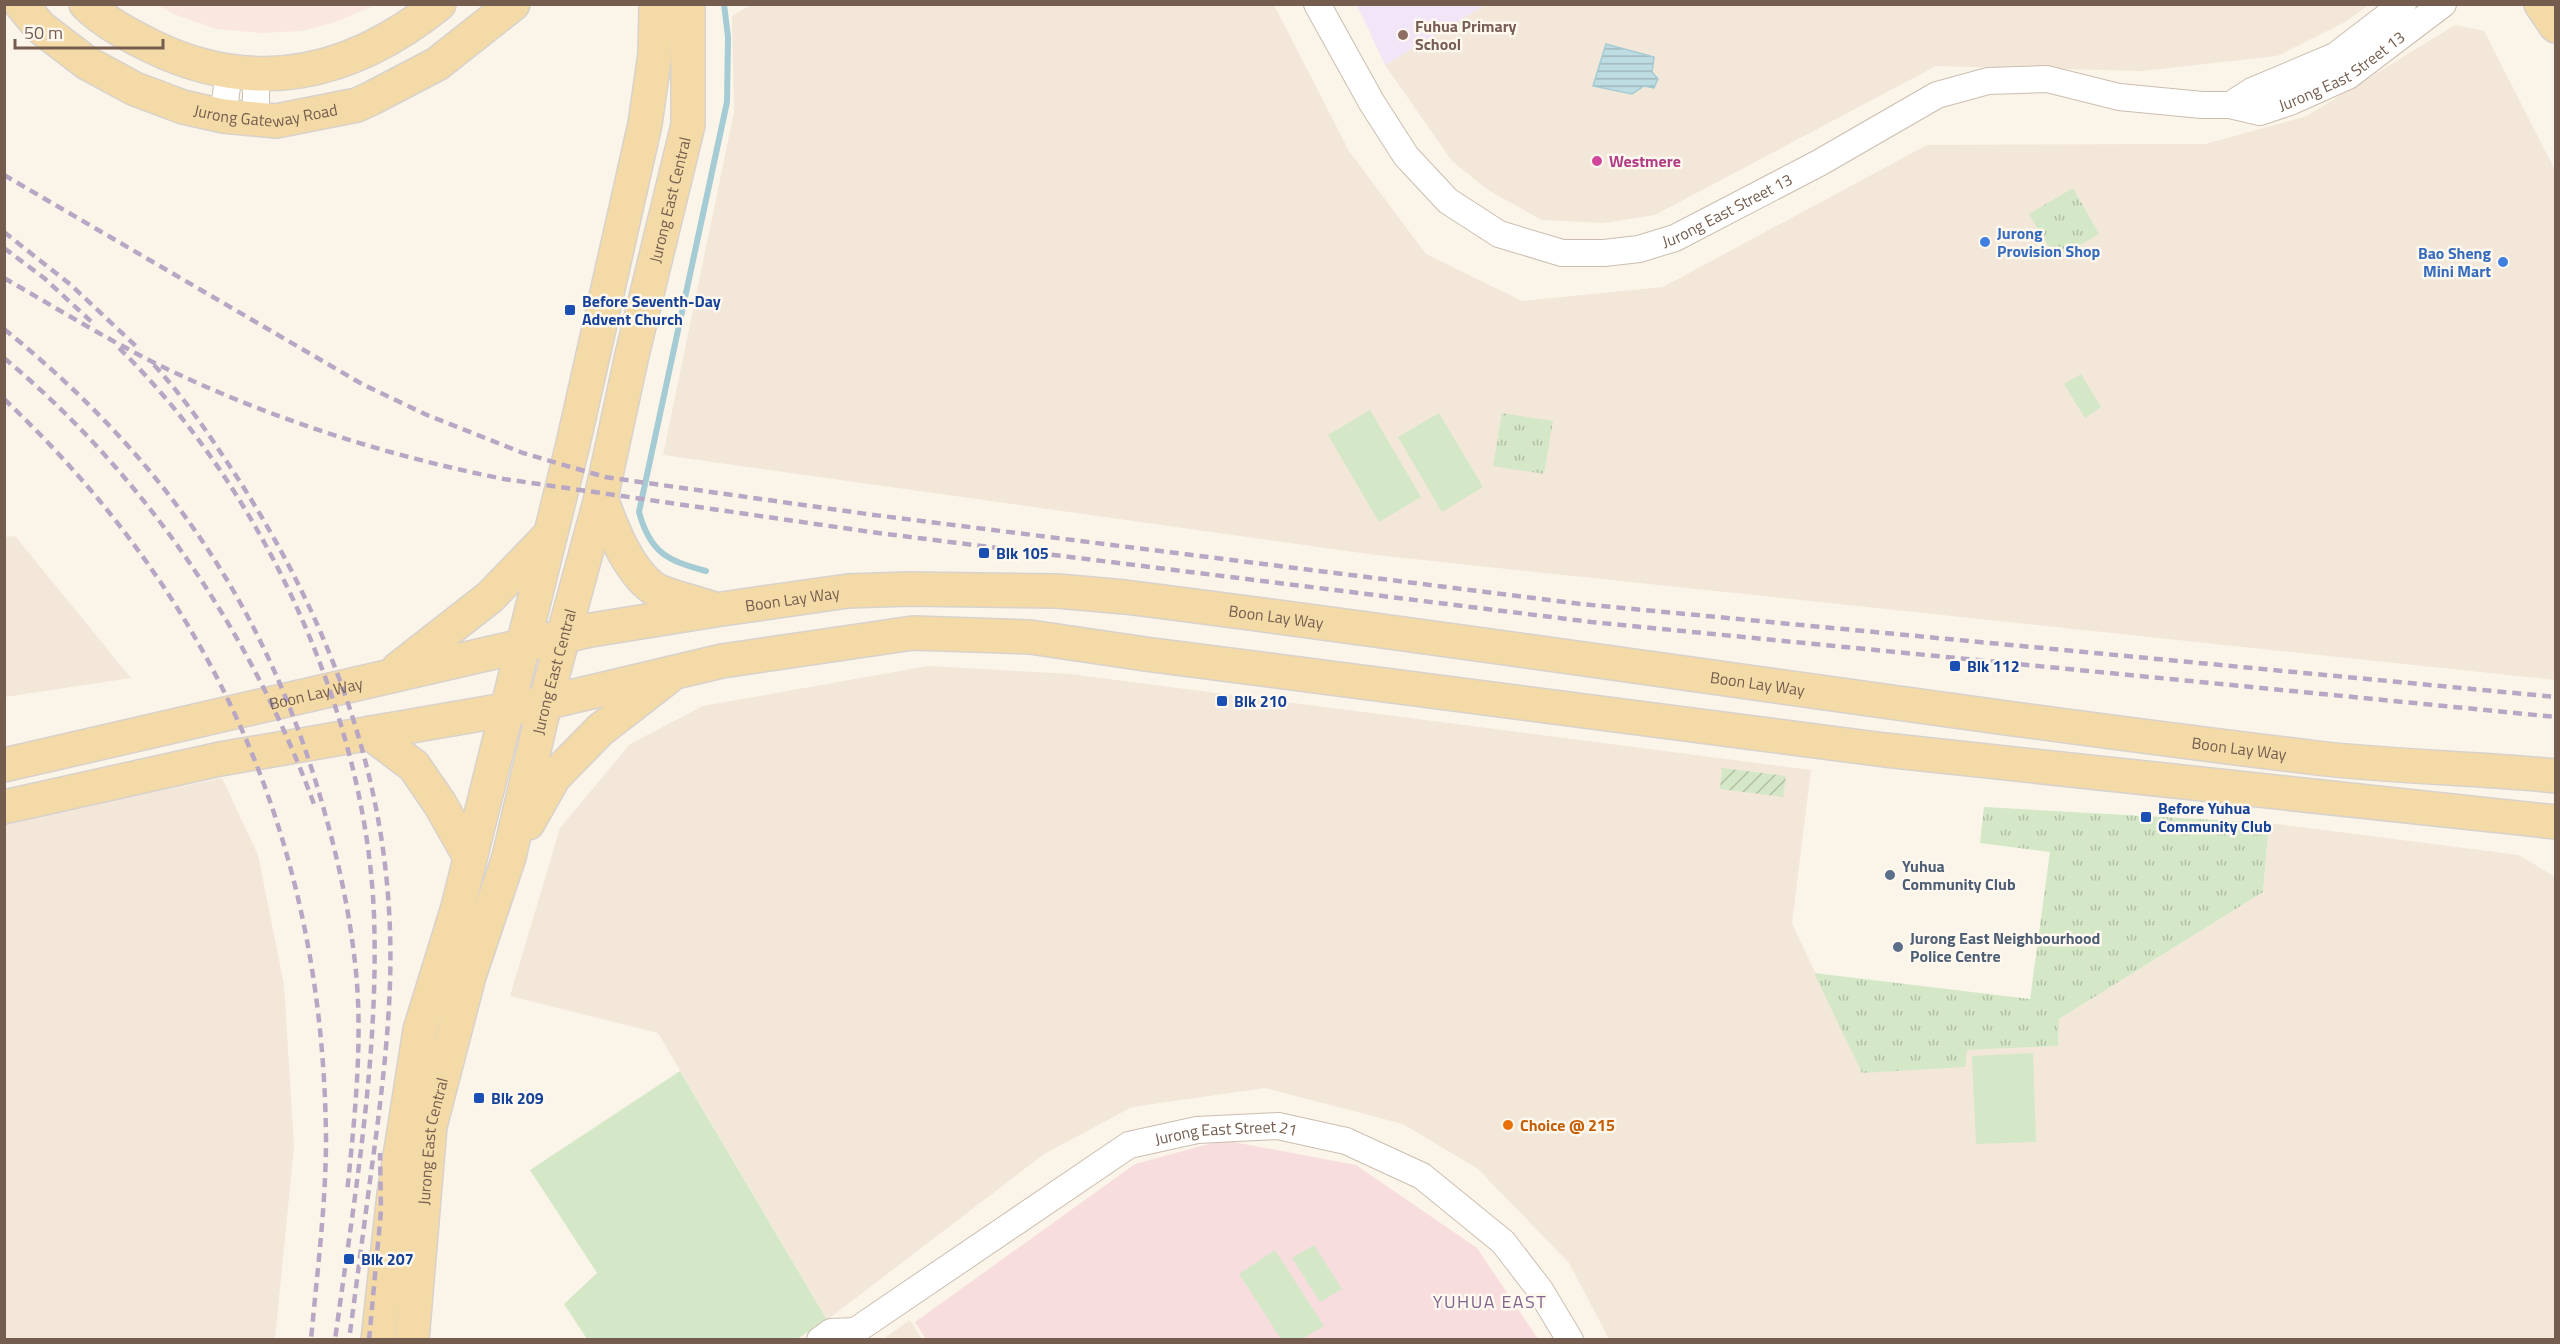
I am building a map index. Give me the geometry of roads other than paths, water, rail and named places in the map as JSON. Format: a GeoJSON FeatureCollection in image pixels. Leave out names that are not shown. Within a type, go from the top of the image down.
{"type":"FeatureCollection","features":[{"type":"Feature","properties":{"kind":"main road","name":"Jurong Gateway Road"},"geometry":{"type":"LineString","coordinates":[[21,4],[40,27],[87,63],[135,89],[183,107],[223,116],[256,120],[288,118],[357,105],[437,64],[513,4]]}},
{"type":"Feature","properties":{"kind":"main road","name":"Jurong Gateway Road"},"geometry":{"type":"LineString","coordinates":[[86,4],[137,39],[176,58],[242,73],[269,75],[318,68],[366,52],[417,22],[439,4]]}},
{"type":"Feature","properties":{"kind":"main road"},"geometry":{"type":"LineString","coordinates":[[634,4],[655,54]]}},
{"type":"Feature","properties":{"kind":"main road","name":"Jurong East Central"},"geometry":{"type":"LineString","coordinates":[[378,1340],[394,1194],[420,1030],[458,907],[509,710],[551,533],[645,124],[655,54],[656,4]]}},
{"type":"Feature","properties":{"kind":"main road","name":"Jurong East Central"},"geometry":{"type":"LineString","coordinates":[[412,1340],[430,1126],[469,976],[509,857],[545,703],[601,498],[632,355],[688,125],[688,4]]}},
{"type":"Feature","properties":{"kind":"main road"},"geometry":{"type":"LineString","coordinates":[[2541,4],[2556,27]]}},
{"type":"Feature","properties":{"kind":"main road"},"geometry":{"type":"LineString","coordinates":[[601,498],[614,535],[638,571],[653,588],[716,610]]}},
{"type":"Feature","properties":{"kind":"main road"},"geometry":{"type":"LineString","coordinates":[[388,677],[490,597],[551,533]]}},
{"type":"Feature","properties":{"kind":"main road","name":"Boon Lay Way"},"geometry":{"type":"LineString","coordinates":[[4,765],[564,637],[716,610],[848,591],[908,589],[1066,592],[1216,609],[1882,702],[2320,758],[2413,768],[2556,776]]}},
{"type":"Feature","properties":{"kind":"main road"},"geometry":{"type":"LineString","coordinates":[[4,807],[220,759],[545,703],[722,661],[913,633],[1030,637],[1885,750],[2556,822]]}},
{"type":"Feature","properties":{"kind":"main road"},"geometry":{"type":"LineString","coordinates":[[509,857],[554,777],[600,730],[673,673]]}},
{"type":"Feature","properties":{"kind":"main road"},"geometry":{"type":"LineString","coordinates":[[370,733],[414,766],[440,804],[470,857]]}},
{"type":"Feature","properties":{"kind":"main road"},"geometry":{"type":"LineString","coordinates":[[2499,817],[2556,845]]}},
{"type":"Feature","properties":{"kind":"street","name":"Jurong East Street 13"},"geometry":{"type":"LineString","coordinates":[[1317,4],[1372,103],[1406,156],[1448,201],[1499,234],[1562,254],[1639,249],[1675,237],[1819,162],[1928,99],[1988,81],[2047,79],[2120,97],[2202,105],[2230,105],[2260,112],[2309,94],[2348,76],[2443,4]]}},
{"type":"Feature","properties":{"kind":"street","name":"Jurong East Street 13"},"geometry":{"type":"LineString","coordinates":[[2230,105],[2252,91],[2312,68],[2335,56],[2403,4]]}},
{"type":"Feature","properties":{"kind":"street"},"geometry":{"type":"LineString","coordinates":[[223,116],[242,73]]}},
{"type":"Feature","properties":{"kind":"street"},"geometry":{"type":"LineString","coordinates":[[242,73],[256,120]]}},
{"type":"Feature","properties":{"kind":"street","name":"Jurong East Street 21"},"geometry":{"type":"LineString","coordinates":[[820,1340],[831,1332],[852,1335],[1130,1145],[1197,1130],[1278,1126],[1346,1141],[1422,1176],[1503,1242],[1540,1290],[1570,1340]]}},
{"type":"Feature","properties":{"kind":"water"},"geometry":{"type":"Polygon","coordinates":[[[1606,44],[1654,57],[1652,72],[1658,79],[1654,88],[1644,86],[1632,94],[1593,86],[1606,44]]]}},
{"type":"Feature","properties":{"kind":"waterway"},"geometry":{"type":"LineString","coordinates":[[706,571],[671,559],[662,553],[649,537],[639,512],[727,102],[728,37],[724,4]]}},
{"type":"Feature","properties":{"kind":"railway"},"geometry":{"type":"LineString","coordinates":[[4,175],[362,384],[427,415],[523,453],[605,477],[874,515],[1581,604],[2556,697]]}},
{"type":"Feature","properties":{"kind":"railway"},"geometry":{"type":"LineString","coordinates":[[4,232],[71,285],[140,350]]}},
{"type":"Feature","properties":{"kind":"railway"},"geometry":{"type":"LineString","coordinates":[[4,248],[44,278],[95,325]]}},
{"type":"Feature","properties":{"kind":"railway"},"geometry":{"type":"LineString","coordinates":[[4,278],[146,359],[248,404],[375,448],[504,479],[878,533],[1591,622],[2556,717]]}},
{"type":"Feature","properties":{"kind":"railway"},"geometry":{"type":"LineString","coordinates":[[4,329],[62,379],[114,431],[162,486],[204,543],[241,604],[273,668],[301,737],[335,852],[345,895],[355,961],[358,1062],[347,1193]]}},
{"type":"Feature","properties":{"kind":"railway"},"geometry":{"type":"LineString","coordinates":[[119,348],[171,405],[218,468],[261,536],[298,609],[328,684],[351,761],[367,839],[374,915],[375,969],[364,1128],[335,1340]]}},
{"type":"Feature","properties":{"kind":"railway"},"geometry":{"type":"LineString","coordinates":[[4,358],[55,404],[103,453],[148,506],[189,562],[227,621],[260,681],[290,743],[315,807]]}},
{"type":"Feature","properties":{"kind":"railway"},"geometry":{"type":"LineString","coordinates":[[154,365],[203,426],[261,515],[290,568],[339,677],[358,734],[373,792],[383,850],[389,910],[389,998],[379,1115],[349,1340]]}},
{"type":"Feature","properties":{"kind":"railway"},"geometry":{"type":"LineString","coordinates":[[4,399],[79,476],[144,558],[199,644],[244,734],[279,828],[304,927],[320,1030],[326,1163],[311,1340]]}},
{"type":"Feature","properties":{"kind":"railway"},"geometry":{"type":"LineString","coordinates":[[369,1340],[381,1211],[380,1153]]}},
{"type":"Feature","properties":{"kind":"place","name":"Fuhua Primary School"},"geometry":{"type":"Point","coordinates":[1403,35]}},
{"type":"Feature","properties":{"kind":"place","name":"Westmere"},"geometry":{"type":"Point","coordinates":[1597,161]}},
{"type":"Feature","properties":{"kind":"place","name":"Jurong Provision Shop"},"geometry":{"type":"Point","coordinates":[1985,242]}},
{"type":"Feature","properties":{"kind":"place","name":"Bao Sheng Mini Mart"},"geometry":{"type":"Point","coordinates":[2503,262]}},
{"type":"Feature","properties":{"kind":"place","name":"Before Seventh-Day Advent Church"},"geometry":{"type":"Point","coordinates":[570,310]}},
{"type":"Feature","properties":{"kind":"place","name":"Blk 105"},"geometry":{"type":"Point","coordinates":[984,553]}},
{"type":"Feature","properties":{"kind":"place","name":"Blk 112"},"geometry":{"type":"Point","coordinates":[1955,666]}},
{"type":"Feature","properties":{"kind":"place","name":"Blk 210"},"geometry":{"type":"Point","coordinates":[1222,701]}},
{"type":"Feature","properties":{"kind":"place","name":"Before Yuhua Community Club"},"geometry":{"type":"Point","coordinates":[2146,817]}},
{"type":"Feature","properties":{"kind":"place","name":"Yuhua Community Club"},"geometry":{"type":"Point","coordinates":[1890,875]}},
{"type":"Feature","properties":{"kind":"place","name":"Jurong East Neighbourhood Police Centre"},"geometry":{"type":"Point","coordinates":[1898,947]}},
{"type":"Feature","properties":{"kind":"place","name":"Blk 209"},"geometry":{"type":"Point","coordinates":[479,1098]}},
{"type":"Feature","properties":{"kind":"place","name":"Choice @ 215"},"geometry":{"type":"Point","coordinates":[1508,1125]}},
{"type":"Feature","properties":{"kind":"place","name":"Blk 207"},"geometry":{"type":"Point","coordinates":[349,1259]}},
{"type":"Feature","properties":{"kind":"district","name":"YUHUA EAST"},"geometry":{"type":"Point","coordinates":[1490,1302]}}]}
